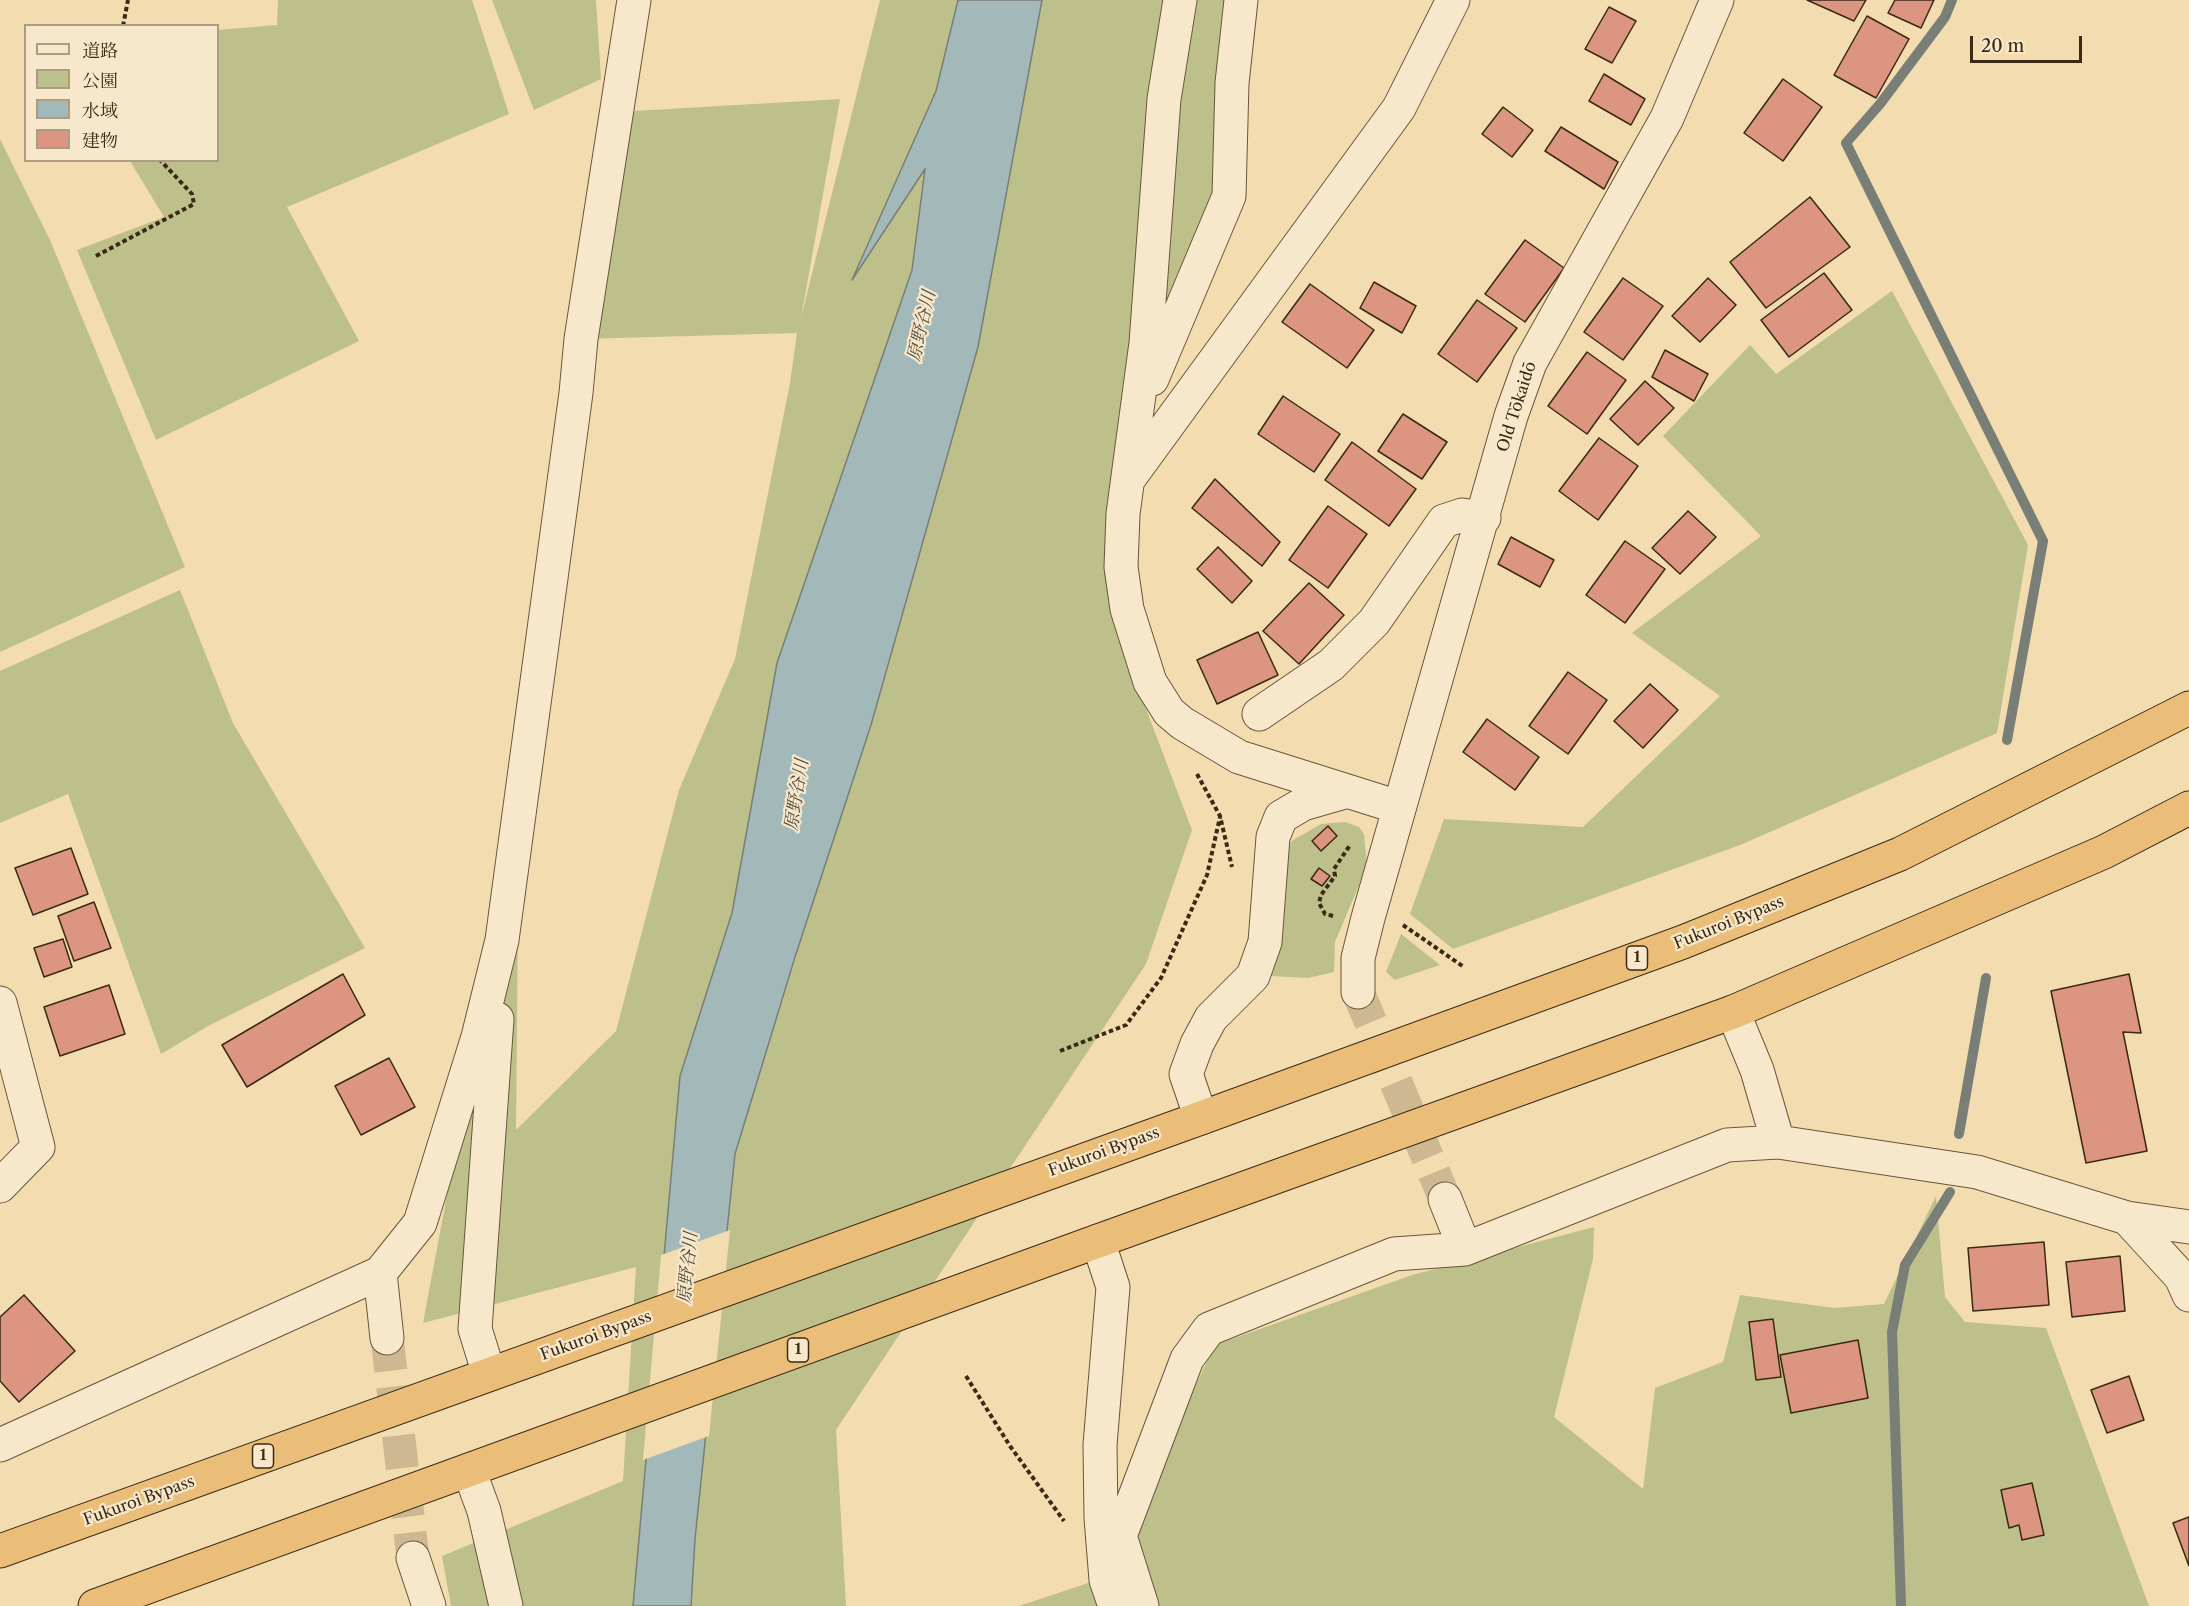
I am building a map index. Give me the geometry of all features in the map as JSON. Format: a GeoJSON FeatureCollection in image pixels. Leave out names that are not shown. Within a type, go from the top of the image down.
{"type":"FeatureCollection","features":[{"type":"Feature","properties":{"kind":"highway","name":"Fukuroi Bypass"},"geometry":{"type":"LineString","coordinates":[[0,1551],[1683,942],[1900,854],[2189,708]]}},
{"type":"Feature","properties":{"kind":"highway","name":"1"},"geometry":{"type":"LineString","coordinates":[[95,1606],[1732,1012],[2103,852],[2189,808]]}},
{"type":"Feature","properties":{"kind":"street"},"geometry":{"type":"LineString","coordinates":[[622,0],[626,49]]}},
{"type":"Feature","properties":{"kind":"street"},"geometry":{"type":"LineString","coordinates":[[489,1374],[475,1329],[502,940],[581,339],[634,0]]}},
{"type":"Feature","properties":{"kind":"street"},"geometry":{"type":"LineString","coordinates":[[1180,0],[1164,99],[1146,343],[1123,514],[1121,567],[1126,609],[1150,682],[1169,712],[1182,723],[1239,757],[1398,807]]}},
{"type":"Feature","properties":{"kind":"street"},"geometry":{"type":"LineString","coordinates":[[1135,419],[1229,196],[1232,83],[1241,0]]}},
{"type":"Feature","properties":{"kind":"street"},"geometry":{"type":"LineString","coordinates":[[1127,481],[1399,108],[1453,0]]}},
{"type":"Feature","properties":{"kind":"street","name":"Old Tōkaidō"},"geometry":{"type":"LineString","coordinates":[[1358,992],[1358,958],[1398,807],[1484,518],[1511,417],[1530,363],[1667,118],[1717,0]]}},
{"type":"Feature","properties":{"kind":"street"},"geometry":{"type":"LineString","coordinates":[[1259,714],[1331,665],[1374,622],[1444,521],[1462,515],[1484,518]]}},
{"type":"Feature","properties":{"kind":"street"},"geometry":{"type":"LineString","coordinates":[[1201,1118],[1186,1074],[1197,1044],[1211,1018],[1253,976],[1265,942],[1273,837],[1281,817],[1303,804],[1345,792]]}},
{"type":"Feature","properties":{"kind":"street"},"geometry":{"type":"LineString","coordinates":[[0,1446],[380,1273],[420,1223],[478,1036],[502,940]]}},
{"type":"Feature","properties":{"kind":"street"},"geometry":{"type":"LineString","coordinates":[[0,1003],[38,1147],[0,1186]]}},
{"type":"Feature","properties":{"kind":"street"},"geometry":{"type":"LineString","coordinates":[[1732,1012],[1757,1071],[1778,1142]]}},
{"type":"Feature","properties":{"kind":"street"},"geometry":{"type":"LineString","coordinates":[[1110,1593],[1119,1536],[1187,1359],[1209,1329],[1394,1254],[1465,1249],[1727,1145],[1778,1142],[1977,1172],[2127,1218],[2189,1227]]}},
{"type":"Feature","properties":{"kind":"street"},"geometry":{"type":"LineString","coordinates":[[1445,1199],[1465,1249]]}},
{"type":"Feature","properties":{"kind":"street"},"geometry":{"type":"LineString","coordinates":[[2127,1218],[2181,1277],[2189,1295]]}},
{"type":"Feature","properties":{"kind":"street"},"geometry":{"type":"LineString","coordinates":[[1084,1246],[1113,1287],[1100,1444],[1101,1518],[1110,1593]]}},
{"type":"Feature","properties":{"kind":"street"},"geometry":{"type":"LineString","coordinates":[[380,1273],[387,1338]]}},
{"type":"Feature","properties":{"kind":"street"},"geometry":{"type":"LineString","coordinates":[[469,1470],[484,1511],[506,1606]]}},
{"type":"Feature","properties":{"kind":"street"},"geometry":{"type":"LineString","coordinates":[[1119,1536],[1142,1606]]}},
{"type":"Feature","properties":{"kind":"street"},"geometry":{"type":"LineString","coordinates":[[413,1558],[429,1606]]}},
{"type":"Feature","properties":{"kind":"path"},"geometry":{"type":"LineString","coordinates":[[123,24],[128,0]]}},
{"type":"Feature","properties":{"kind":"path"},"geometry":{"type":"LineString","coordinates":[[96,256],[194,204],[192,194],[162,162]]}},
{"type":"Feature","properties":{"kind":"path"},"geometry":{"type":"LineString","coordinates":[[1182,723],[1183,750],[1220,816],[1233,871]]}},
{"type":"Feature","properties":{"kind":"path"},"geometry":{"type":"LineString","coordinates":[[1060,1051],[1126,1025],[1161,978],[1207,875],[1220,816]]}},
{"type":"Feature","properties":{"kind":"path"},"geometry":{"type":"LineString","coordinates":[[1334,916],[1325,914],[1319,903],[1321,895],[1335,876],[1334,868],[1351,843]]}},
{"type":"Feature","properties":{"kind":"path"},"geometry":{"type":"LineString","coordinates":[[1403,924],[1464,968]]}},
{"type":"Feature","properties":{"kind":"path"},"geometry":{"type":"LineString","coordinates":[[966,1377],[1010,1446],[1065,1522]]}},
{"type":"Feature","properties":{"kind":"green space"},"geometry":{"type":"Polygon","coordinates":[[[278,0],[472,0],[509,114],[287,207],[359,341],[156,440],[77,250],[164,217],[131,162],[219,162],[219,30],[277,25],[278,0]]]}},
{"type":"Feature","properties":{"kind":"green space"},"geometry":{"type":"Polygon","coordinates":[[[492,0],[596,0],[601,79],[534,110],[492,0]]]}},
{"type":"Feature","properties":{"kind":"green space"},"geometry":{"type":"Polygon","coordinates":[[[880,0],[1242,0],[1229,196],[1112,512],[1113,622],[1192,830],[1146,964],[836,1430],[846,1606],[451,1606],[442,1556],[623,1481],[636,1267],[423,1323],[519,811],[516,1130],[616,1031],[679,790],[735,659],[790,383],[797,333],[581,339],[617,112],[840,99],[801,318],[880,0]]]}},
{"type":"Feature","properties":{"kind":"green space"},"geometry":{"type":"Polygon","coordinates":[[[0,139],[50,240],[185,567],[0,652],[0,139]]]}},
{"type":"Feature","properties":{"kind":"green space"},"geometry":{"type":"Polygon","coordinates":[[[1892,291],[2028,545],[1997,733],[1740,845],[1453,949],[1410,914],[1444,819],[1583,827],[1720,696],[1632,633],[1761,536],[1663,436],[1750,345],[1776,374],[1892,291]]]}},
{"type":"Feature","properties":{"kind":"green space"},"geometry":{"type":"Polygon","coordinates":[[[180,590],[233,723],[365,948],[208,1026],[161,1054],[68,794],[0,823],[0,671],[180,590]]]}},
{"type":"Feature","properties":{"kind":"green space"},"geometry":{"type":"Polygon","coordinates":[[[1345,822],[1359,827],[1364,834],[1367,866],[1335,942],[1334,972],[1308,978],[1271,976],[1278,939],[1285,849],[1293,840],[1321,824],[1345,822]]]}},
{"type":"Feature","properties":{"kind":"green space"},"geometry":{"type":"Polygon","coordinates":[[[1401,934],[1440,965],[1395,980],[1386,972],[1401,934]]]}},
{"type":"Feature","properties":{"kind":"green space"},"geometry":{"type":"Polygon","coordinates":[[[1936,1196],[1945,1297],[1965,1322],[2046,1328],[2149,1606],[1116,1606],[1130,1534],[1170,1438],[1215,1345],[1412,1275],[1594,1227],[1593,1259],[1554,1417],[1643,1489],[1655,1388],[1723,1362],[1740,1295],[1834,1308],[1884,1304],[1936,1196]]]}},
{"type":"Feature","properties":{"kind":"green space"},"geometry":{"type":"Polygon","coordinates":[[[1097,1580],[1104,1606],[1019,1606],[1097,1580]]]}},
{"type":"Feature","properties":{"kind":"water","name":"原野谷川"},"geometry":{"type":"Polygon","coordinates":[[[958,0],[1042,0],[978,347],[871,725],[795,957],[735,1154],[695,1539],[691,1606],[633,1606],[680,1076],[732,913],[777,663],[912,270],[925,169],[852,280],[936,91],[958,0]]]}},
{"type":"Feature","properties":{"kind":"pier"},"geometry":{"type":"Polygon","coordinates":[[[730,1230],[709,1436],[643,1460],[661,1255],[730,1230]]]}},
{"type":"Feature","properties":{"kind":"building"},"geometry":{"type":"Polygon","coordinates":[[[1807,0],[1866,0],[1854,21],[1807,0]]]}},
{"type":"Feature","properties":{"kind":"building"},"geometry":{"type":"Polygon","coordinates":[[[1895,0],[1934,0],[1921,28],[1888,13],[1895,0]]]}},
{"type":"Feature","properties":{"kind":"building"},"geometry":{"type":"Polygon","coordinates":[[[1609,7],[1636,21],[1612,63],[1585,49],[1609,7]]]}},
{"type":"Feature","properties":{"kind":"building"},"geometry":{"type":"Polygon","coordinates":[[[1867,16],[1909,39],[1876,98],[1834,75],[1867,16]]]}},
{"type":"Feature","properties":{"kind":"building"},"geometry":{"type":"Polygon","coordinates":[[[1604,74],[1645,99],[1631,125],[1589,101],[1604,74]]]}},
{"type":"Feature","properties":{"kind":"building"},"geometry":{"type":"Polygon","coordinates":[[[1783,79],[1822,107],[1783,161],[1744,133],[1783,79]]]}},
{"type":"Feature","properties":{"kind":"building"},"geometry":{"type":"Polygon","coordinates":[[[1503,107],[1533,130],[1512,157],[1482,134],[1503,107]]]}},
{"type":"Feature","properties":{"kind":"building"},"geometry":{"type":"Polygon","coordinates":[[[1561,127],[1618,162],[1604,189],[1545,151],[1561,127]]]}},
{"type":"Feature","properties":{"kind":"building"},"geometry":{"type":"Polygon","coordinates":[[[1810,197],[1850,247],[1766,308],[1730,262],[1810,197]]]}},
{"type":"Feature","properties":{"kind":"building"},"geometry":{"type":"Polygon","coordinates":[[[1525,240],[1564,268],[1525,322],[1485,294],[1525,240]]]}},
{"type":"Feature","properties":{"kind":"building"},"geometry":{"type":"Polygon","coordinates":[[[1824,273],[1852,310],[1789,357],[1761,320],[1824,273]]]}},
{"type":"Feature","properties":{"kind":"building"},"geometry":{"type":"Polygon","coordinates":[[[1623,278],[1663,306],[1623,360],[1584,332],[1623,278]]]}},
{"type":"Feature","properties":{"kind":"building"},"geometry":{"type":"Polygon","coordinates":[[[1708,278],[1736,305],[1700,342],[1672,316],[1708,278]]]}},
{"type":"Feature","properties":{"kind":"building"},"geometry":{"type":"Polygon","coordinates":[[[1374,282],[1416,306],[1402,333],[1360,308],[1374,282]]]}},
{"type":"Feature","properties":{"kind":"building"},"geometry":{"type":"Polygon","coordinates":[[[1310,284],[1374,330],[1347,368],[1282,322],[1310,284]]]}},
{"type":"Feature","properties":{"kind":"building"},"geometry":{"type":"Polygon","coordinates":[[[1477,300],[1517,328],[1477,382],[1438,354],[1477,300]]]}},
{"type":"Feature","properties":{"kind":"building"},"geometry":{"type":"Polygon","coordinates":[[[1665,350],[1708,374],[1694,401],[1652,377],[1665,350]]]}},
{"type":"Feature","properties":{"kind":"building"},"geometry":{"type":"Polygon","coordinates":[[[1587,352],[1626,380],[1587,434],[1548,406],[1587,352]]]}},
{"type":"Feature","properties":{"kind":"building"},"geometry":{"type":"Polygon","coordinates":[[[1645,381],[1674,408],[1638,445],[1610,419],[1645,381]]]}},
{"type":"Feature","properties":{"kind":"building"},"geometry":{"type":"Polygon","coordinates":[[[1283,396],[1340,434],[1314,472],[1258,434],[1283,396]]]}},
{"type":"Feature","properties":{"kind":"building"},"geometry":{"type":"Polygon","coordinates":[[[1403,414],[1447,442],[1422,479],[1378,451],[1403,414]]]}},
{"type":"Feature","properties":{"kind":"building"},"geometry":{"type":"Polygon","coordinates":[[[1599,438],[1638,466],[1598,520],[1559,491],[1599,438]]]}},
{"type":"Feature","properties":{"kind":"building"},"geometry":{"type":"Polygon","coordinates":[[[1352,442],[1416,489],[1389,526],[1325,480],[1352,442]]]}},
{"type":"Feature","properties":{"kind":"building"},"geometry":{"type":"Polygon","coordinates":[[[1215,479],[1280,542],[1262,566],[1192,508],[1215,479]]]}},
{"type":"Feature","properties":{"kind":"building"},"geometry":{"type":"Polygon","coordinates":[[[1328,506],[1367,534],[1328,588],[1289,560],[1328,506]]]}},
{"type":"Feature","properties":{"kind":"building"},"geometry":{"type":"Polygon","coordinates":[[[1688,511],[1716,537],[1680,574],[1652,548],[1688,511]]]}},
{"type":"Feature","properties":{"kind":"building"},"geometry":{"type":"Polygon","coordinates":[[[1511,537],[1554,560],[1540,587],[1498,564],[1511,537]]]}},
{"type":"Feature","properties":{"kind":"building"},"geometry":{"type":"Polygon","coordinates":[[[1625,541],[1665,569],[1625,623],[1586,595],[1625,541]]]}},
{"type":"Feature","properties":{"kind":"building"},"geometry":{"type":"Polygon","coordinates":[[[1218,547],[1252,581],[1232,603],[1197,569],[1218,547]]]}},
{"type":"Feature","properties":{"kind":"building"},"geometry":{"type":"Polygon","coordinates":[[[1309,583],[1344,615],[1299,664],[1263,631],[1309,583]]]}},
{"type":"Feature","properties":{"kind":"building"},"geometry":{"type":"Polygon","coordinates":[[[1258,632],[1278,675],[1217,704],[1197,660],[1258,632]]]}},
{"type":"Feature","properties":{"kind":"building"},"geometry":{"type":"Polygon","coordinates":[[[1568,672],[1607,700],[1568,754],[1529,726],[1568,672]]]}},
{"type":"Feature","properties":{"kind":"building"},"geometry":{"type":"Polygon","coordinates":[[[1650,684],[1678,710],[1643,748],[1614,721],[1650,684]]]}},
{"type":"Feature","properties":{"kind":"building"},"geometry":{"type":"Polygon","coordinates":[[[1487,719],[1539,757],[1515,790],[1463,752],[1487,719]]]}},
{"type":"Feature","properties":{"kind":"building"},"geometry":{"type":"Polygon","coordinates":[[[1328,826],[1337,836],[1321,851],[1312,841],[1328,826]]]}},
{"type":"Feature","properties":{"kind":"building"},"geometry":{"type":"Polygon","coordinates":[[[71,848],[88,894],[33,915],[15,868],[71,848]]]}},
{"type":"Feature","properties":{"kind":"building"},"geometry":{"type":"Polygon","coordinates":[[[1319,868],[1330,876],[1322,886],[1311,879],[1319,868]]]}},
{"type":"Feature","properties":{"kind":"building"},"geometry":{"type":"Polygon","coordinates":[[[94,902],[111,948],[74,961],[58,916],[94,902]]]}},
{"type":"Feature","properties":{"kind":"building"},"geometry":{"type":"Polygon","coordinates":[[[63,939],[72,967],[44,977],[34,948],[63,939]]]}},
{"type":"Feature","properties":{"kind":"building"},"geometry":{"type":"Polygon","coordinates":[[[343,974],[365,1015],[247,1087],[222,1045],[343,974]]]}},
{"type":"Feature","properties":{"kind":"building"},"geometry":{"type":"Polygon","coordinates":[[[2129,974],[2141,1033],[2123,1032],[2147,1151],[2086,1163],[2051,991],[2129,974]]]}},
{"type":"Feature","properties":{"kind":"building"},"geometry":{"type":"Polygon","coordinates":[[[109,985],[125,1034],[60,1056],[44,1007],[109,985]]]}},
{"type":"Feature","properties":{"kind":"building"},"geometry":{"type":"Polygon","coordinates":[[[389,1058],[415,1107],[361,1135],[335,1086],[389,1058]]]}},
{"type":"Feature","properties":{"kind":"building"},"geometry":{"type":"Polygon","coordinates":[[[2044,1242],[2049,1305],[1973,1311],[1968,1248],[2044,1242]]]}},
{"type":"Feature","properties":{"kind":"building"},"geometry":{"type":"Polygon","coordinates":[[[2120,1256],[2125,1311],[2072,1317],[2066,1262],[2120,1256]]]}},
{"type":"Feature","properties":{"kind":"building"},"geometry":{"type":"Polygon","coordinates":[[[24,1295],[75,1351],[19,1402],[0,1381],[0,1317],[24,1295]]]}},
{"type":"Feature","properties":{"kind":"building"},"geometry":{"type":"Polygon","coordinates":[[[1773,1319],[1781,1377],[1756,1380],[1749,1322],[1773,1319]]]}},
{"type":"Feature","properties":{"kind":"building"},"geometry":{"type":"Polygon","coordinates":[[[1858,1340],[1868,1398],[1791,1413],[1780,1355],[1858,1340]]]}},
{"type":"Feature","properties":{"kind":"building"},"geometry":{"type":"Polygon","coordinates":[[[2129,1376],[2144,1420],[2107,1433],[2091,1390],[2129,1376]]]}},
{"type":"Feature","properties":{"kind":"building"},"geometry":{"type":"Polygon","coordinates":[[[2032,1483],[2044,1535],[2022,1540],[2019,1525],[2009,1528],[2001,1490],[2032,1483]]]}},
{"type":"Feature","properties":{"kind":"building"},"geometry":{"type":"Polygon","coordinates":[[[2189,1517],[2189,1566],[2173,1523],[2189,1517]]]}},
{"type":"Feature","properties":{"kind":"waterway"},"geometry":{"type":"LineString","coordinates":[[1952,0],[1945,17],[1880,104],[1846,143],[2043,541],[2007,740]]}},
{"type":"Feature","properties":{"kind":"waterway"},"geometry":{"type":"LineString","coordinates":[[1959,1134],[1986,978]]}},
{"type":"Feature","properties":{"kind":"waterway"},"geometry":{"type":"LineString","coordinates":[[1901,1606],[1892,1332],[1905,1265],[1950,1192]]}},
{"type":"Feature","properties":{"kind":"tunnel"},"geometry":{"type":"LineString","coordinates":[[1358,992],[1445,1199]]}},
{"type":"Feature","properties":{"kind":"tunnel"},"geometry":{"type":"LineString","coordinates":[[387,1338],[413,1558]]}}]}
